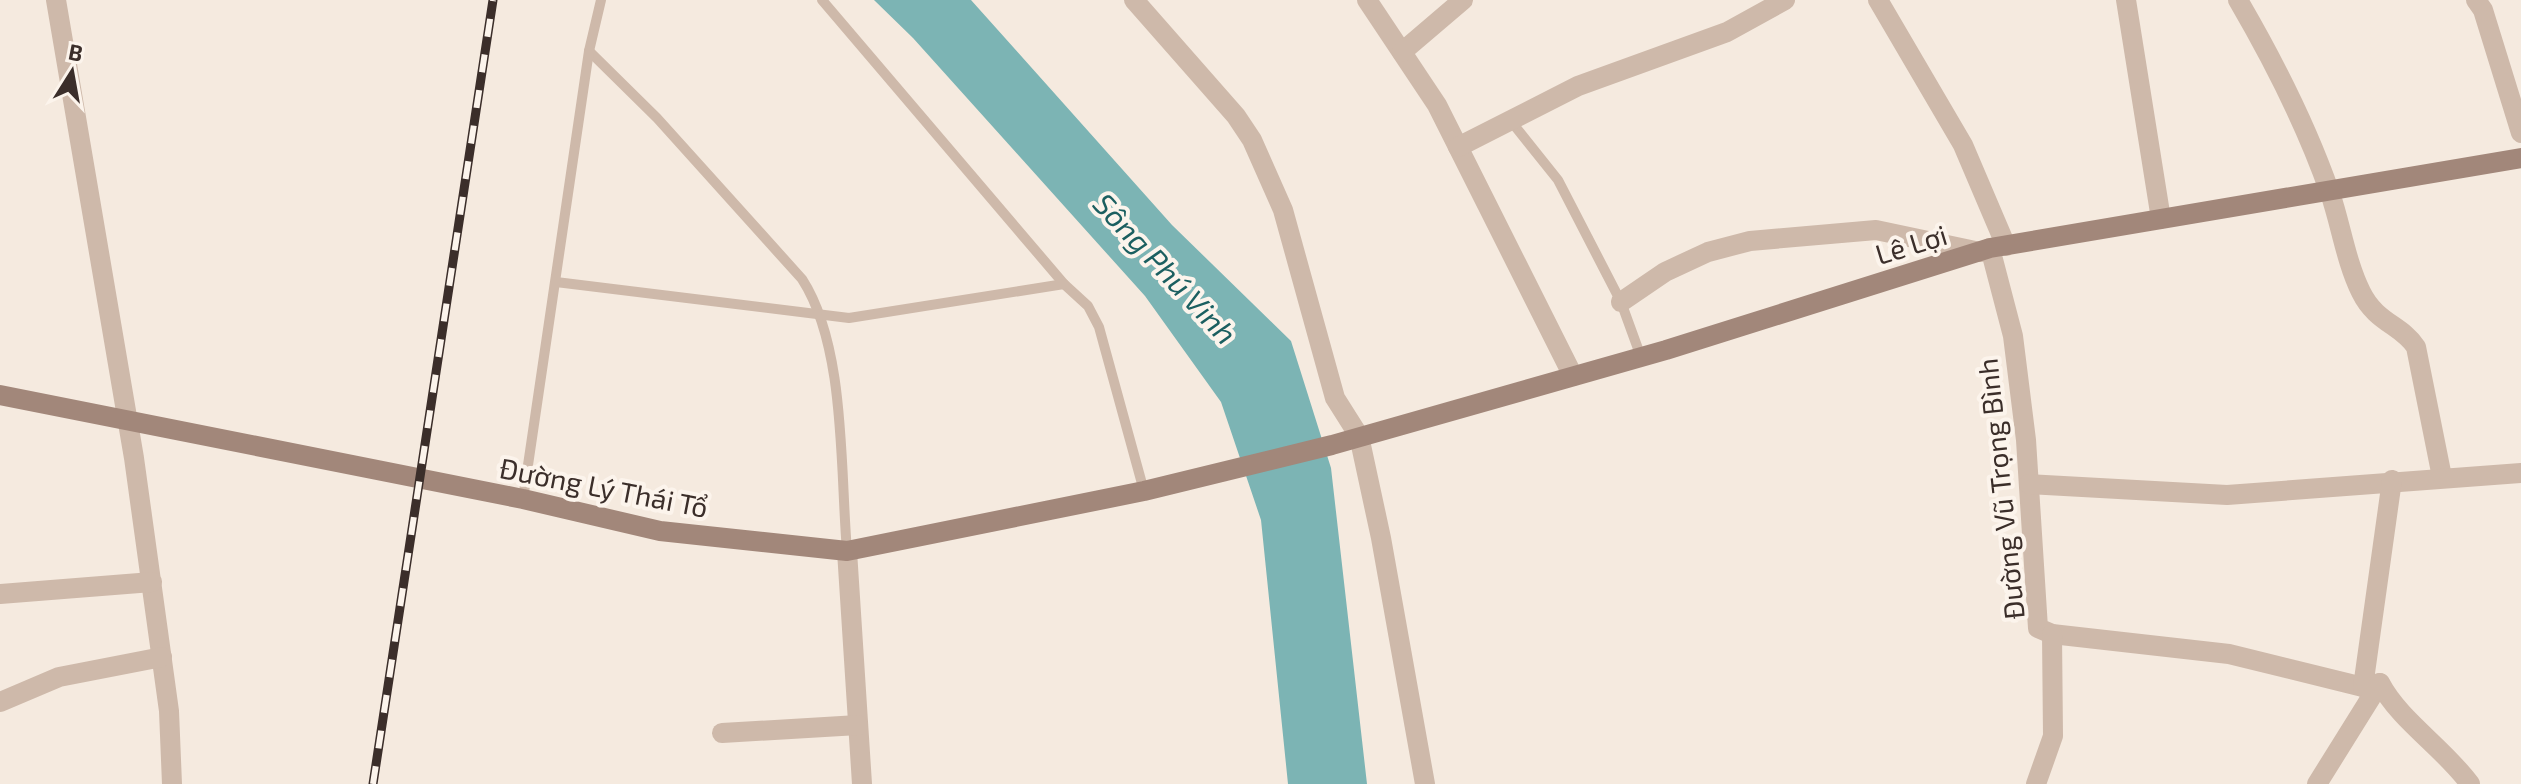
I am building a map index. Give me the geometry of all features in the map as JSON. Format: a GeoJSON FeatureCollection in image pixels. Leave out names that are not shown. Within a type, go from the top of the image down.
{"type":"FeatureCollection","features":[{"type":"Feature","properties":{"kind":"main road","name":"Lê Lợi"},"geometry":{"type":"LineString","coordinates":[[1197,478],[1332,445],[1641,357],[1992,248],[2521,158]]}},
{"type":"Feature","properties":{"kind":"main road","name":"Đường Lý Thái Tổ"},"geometry":{"type":"LineString","coordinates":[[0,395],[523,499],[660,531],[847,551],[1197,478]]}},
{"type":"Feature","properties":{"kind":"street"},"geometry":{"type":"LineString","coordinates":[[56,0],[152,582],[169,711],[172,784]]}},
{"type":"Feature","properties":{"kind":"street"},"geometry":{"type":"LineString","coordinates":[[1134,0],[1236,116],[1252,140],[1283,210],[1335,398],[1359,436],[1381,538],[1425,784]]}},
{"type":"Feature","properties":{"kind":"street"},"geometry":{"type":"LineString","coordinates":[[1367,0],[1458,147],[1573,376]]}},
{"type":"Feature","properties":{"kind":"street"},"geometry":{"type":"LineString","coordinates":[[1402,52],[1463,0]]}},
{"type":"Feature","properties":{"kind":"street"},"geometry":{"type":"LineString","coordinates":[[1458,147],[1578,86],[1727,32],[1785,0]]}},
{"type":"Feature","properties":{"kind":"street","name":"Đường Vũ Trọng Bình"},"geometry":{"type":"LineString","coordinates":[[1878,0],[1963,145],[1992,248],[2013,336],[2029,484],[2038,628],[2052,634],[2229,654],[2371,685]]}},
{"type":"Feature","properties":{"kind":"street"},"geometry":{"type":"LineString","coordinates":[[2126,0],[2161,219]]}},
{"type":"Feature","properties":{"kind":"street"},"geometry":{"type":"LineString","coordinates":[[2238,0],[2260,37],[2330,191],[2360,290],[2377,317],[2411,339],[2416,347],[2442,477]]}},
{"type":"Feature","properties":{"kind":"street"},"geometry":{"type":"LineString","coordinates":[[2476,0],[2483,10],[2521,133]]}},
{"type":"Feature","properties":{"kind":"street"},"geometry":{"type":"LineString","coordinates":[[1621,302],[1665,272],[1708,252],[1750,241],[1825,231],[1876,230],[1992,248]]}},
{"type":"Feature","properties":{"kind":"street"},"geometry":{"type":"LineString","coordinates":[[2029,484],[2227,495],[2392,480],[2442,477],[2459,480],[2521,473]]}},
{"type":"Feature","properties":{"kind":"street"},"geometry":{"type":"LineString","coordinates":[[2317,784],[2371,685],[2392,480]]}},
{"type":"Feature","properties":{"kind":"street"},"geometry":{"type":"LineString","coordinates":[[847,551],[862,784]]}},
{"type":"Feature","properties":{"kind":"street"},"geometry":{"type":"LineString","coordinates":[[0,594],[152,582]]}},
{"type":"Feature","properties":{"kind":"street"},"geometry":{"type":"LineString","coordinates":[[2036,784],[2053,736],[2052,634]]}},
{"type":"Feature","properties":{"kind":"street"},"geometry":{"type":"LineString","coordinates":[[0,702],[59,677],[162,657]]}},
{"type":"Feature","properties":{"kind":"street"},"geometry":{"type":"LineString","coordinates":[[2371,685],[2451,758],[2470,784]]}},
{"type":"Feature","properties":{"kind":"street"},"geometry":{"type":"LineString","coordinates":[[722,733],[858,725]]}},
{"type":"Feature","properties":{"kind":"lane"},"geometry":{"type":"LineString","coordinates":[[523,499],[589,51],[601,0]]}},
{"type":"Feature","properties":{"kind":"lane"},"geometry":{"type":"LineString","coordinates":[[822,0],[1064,284],[1088,306],[1099,327],[1144,491]]}},
{"type":"Feature","properties":{"kind":"lane"},"geometry":{"type":"LineString","coordinates":[[589,51],[657,118],[802,279],[822,316],[832,360],[847,551]]}},
{"type":"Feature","properties":{"kind":"lane"},"geometry":{"type":"LineString","coordinates":[[1510,120],[1558,180],[1621,302],[1641,357]]}},
{"type":"Feature","properties":{"kind":"lane"},"geometry":{"type":"LineString","coordinates":[[556,282],[822,316],[870,317],[1064,284]]}},
{"type":"Feature","properties":{"kind":"water","name":"Sông Phú Vinh"},"geometry":{"type":"Polygon","coordinates":[[[874,0],[971,0],[1172,225],[1291,341],[1331,468],[1367,784],[1288,784],[1261,520],[1221,402],[1145,296],[913,38],[874,0]]]}},
{"type":"Feature","properties":{"kind":"railway"},"geometry":{"type":"LineString","coordinates":[[373,784],[493,0]]}}]}
